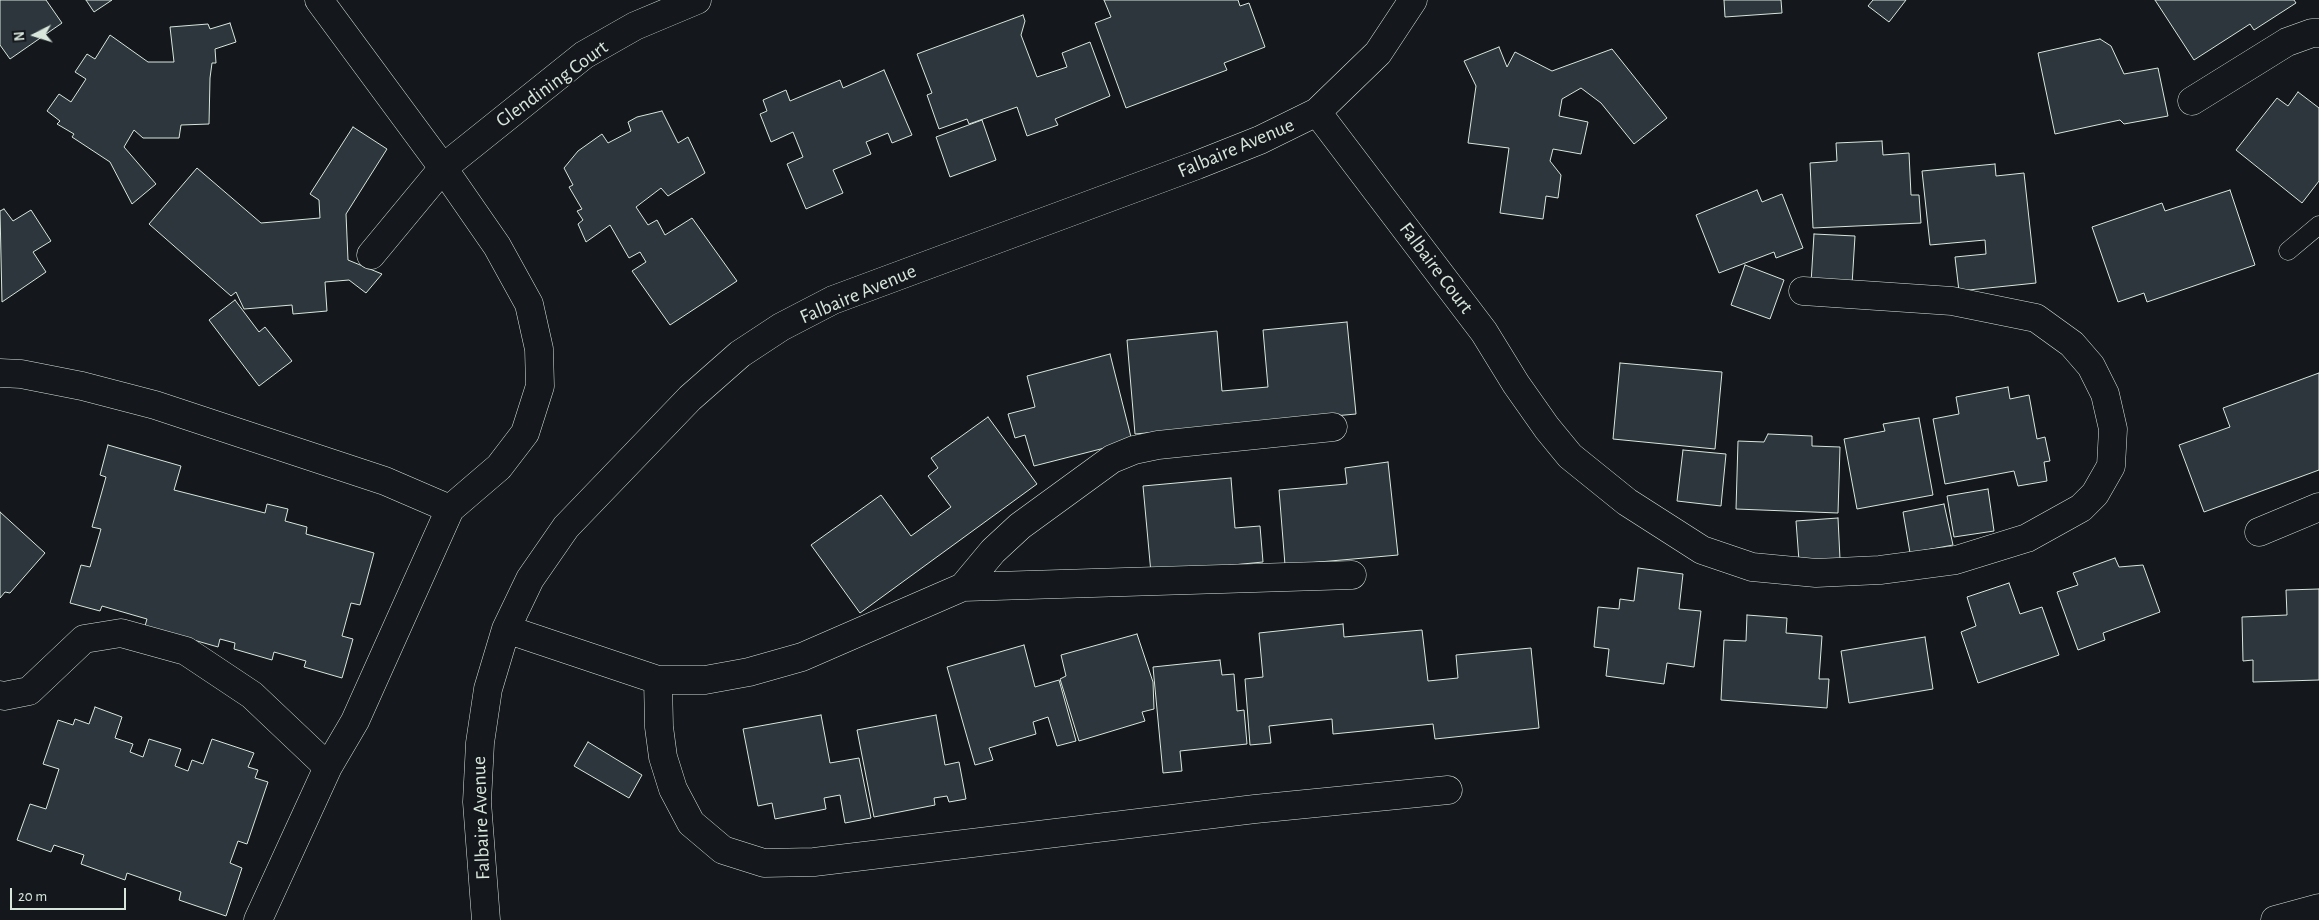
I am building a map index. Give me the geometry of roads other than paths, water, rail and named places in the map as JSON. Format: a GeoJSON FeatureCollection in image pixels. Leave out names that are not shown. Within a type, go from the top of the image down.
{"type":"FeatureCollection","features":[{"type":"Feature","properties":{"kind":"street"},"geometry":{"type":"LineString","coordinates":[[258,920],[328,767],[355,721],[450,509],[499,467],[525,432],[540,386],[539,358],[529,304],[497,246],[443,168],[319,0]]}},
{"type":"Feature","properties":{"kind":"street","name":"Glendining Court"},"geometry":{"type":"LineString","coordinates":[[370,255],[443,168],[584,55],[635,26],[697,0]]}},
{"type":"Feature","properties":{"kind":"street","name":"Falbaire Avenue"},"geometry":{"type":"LineString","coordinates":[[486,920],[477,802],[480,743],[488,689],[506,629],[530,579],[566,527],[690,398],[740,354],[781,328],[833,300],[1197,165],[1260,140],[1318,112],[1378,53],[1413,0]]}},
{"type":"Feature","properties":{"kind":"street"},"geometry":{"type":"LineString","coordinates":[[2192,100],[2287,42],[2312,33],[2319,33]]}},
{"type":"Feature","properties":{"kind":"street","name":"Falbaire Court"},"geometry":{"type":"LineString","coordinates":[[1318,112],[1484,332],[1547,428],[1570,456],[1627,502],[1702,550],[1752,568],[1816,573],[1880,570],[1956,560],[2027,538],[2081,508],[2095,494],[2111,466],[2112,429],[2105,394],[2091,366],[2072,344],[2036,318],[1952,302],[1803,292]]}},
{"type":"Feature","properties":{"kind":"street"},"geometry":{"type":"LineString","coordinates":[[0,373],[21,374],[82,386],[155,405],[367,475],[450,509]]}},
{"type":"Feature","properties":{"kind":"street"},"geometry":{"type":"LineString","coordinates":[[963,587],[993,551],[1020,526],[1112,459],[1134,450],[1158,444],[1333,427]]}},
{"type":"Feature","properties":{"kind":"street"},"geometry":{"type":"LineString","coordinates":[[2259,532],[2319,507]]}},
{"type":"Feature","properties":{"kind":"street"},"geometry":{"type":"LineString","coordinates":[[506,629],[658,680],[705,680],[749,672],[802,657],[963,587],[1352,575]]}},
{"type":"Feature","properties":{"kind":"street"},"geometry":{"type":"LineString","coordinates":[[0,695],[4,696],[28,691],[84,639],[121,633],[186,651],[252,695],[328,767]]}},
{"type":"Feature","properties":{"kind":"street"},"geometry":{"type":"LineString","coordinates":[[658,680],[659,727],[663,757],[673,790],[692,823],[723,850],[764,863],[814,862],[1255,809],[1448,790]]}},
{"type":"Feature","properties":{"kind":"street"},"geometry":{"type":"LineString","coordinates":[[2275,920],[2319,908]]}},
{"type":"Feature","properties":{"kind":"lane"},"geometry":{"type":"LineString","coordinates":[[2288,251],[2319,225]]}}]}
